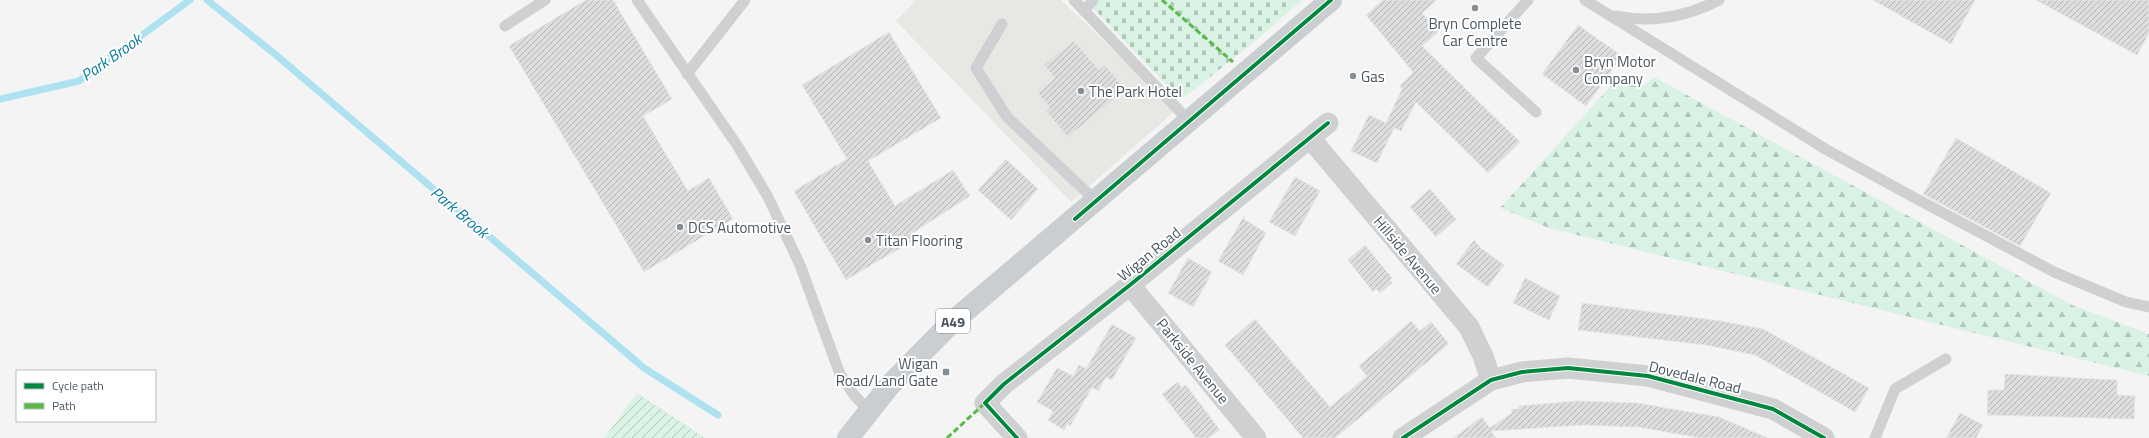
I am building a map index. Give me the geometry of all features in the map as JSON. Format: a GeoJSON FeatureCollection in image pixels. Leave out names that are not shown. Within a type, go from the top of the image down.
{"type":"FeatureCollection","features":[{"type":"Feature","properties":{"kind":"main road","name":"A49"},"geometry":{"type":"LineString","coordinates":[[848,438],[910,363],[950,324],[1190,122],[1331,0]]}},
{"type":"Feature","properties":{"kind":"street","name":"Wigan Road"},"geometry":{"type":"LineString","coordinates":[[1017,438],[985,403],[1004,384],[1130,285],[1328,123]]}},
{"type":"Feature","properties":{"kind":"street","name":"Hillside Avenue"},"geometry":{"type":"LineString","coordinates":[[1310,138],[1468,327],[1477,341],[1491,380]]}},
{"type":"Feature","properties":{"kind":"street","name":"Parkside Avenue"},"geometry":{"type":"LineString","coordinates":[[1130,285],[1256,438]]}},
{"type":"Feature","properties":{"kind":"street","name":"Dovedale Road"},"geometry":{"type":"LineString","coordinates":[[1403,438],[1491,380],[1522,372],[1568,368],[1648,376],[1773,409],[1824,438]]}},
{"type":"Feature","properties":{"kind":"lane"},"geometry":{"type":"LineString","coordinates":[[505,26],[545,0]]}},
{"type":"Feature","properties":{"kind":"lane"},"geometry":{"type":"LineString","coordinates":[[637,0],[737,145],[768,197],[800,265],[840,374],[854,395],[869,411]]}},
{"type":"Feature","properties":{"kind":"lane"},"geometry":{"type":"LineString","coordinates":[[687,74],[745,0]]}},
{"type":"Feature","properties":{"kind":"lane"},"geometry":{"type":"LineString","coordinates":[[1074,0],[1190,122]]}},
{"type":"Feature","properties":{"kind":"lane"},"geometry":{"type":"LineString","coordinates":[[1084,11],[1094,0]]}},
{"type":"Feature","properties":{"kind":"lane"},"geometry":{"type":"LineString","coordinates":[[1528,0],[1476,58],[1536,112]]}},
{"type":"Feature","properties":{"kind":"lane"},"geometry":{"type":"LineString","coordinates":[[1585,0],[1827,150],[1929,206],[2054,272],[2126,302],[2149,307]]}},
{"type":"Feature","properties":{"kind":"lane"},"geometry":{"type":"LineString","coordinates":[[1608,15],[1638,20],[1662,18],[1693,12],[1719,0]]}},
{"type":"Feature","properties":{"kind":"lane"},"geometry":{"type":"LineString","coordinates":[[1002,24],[976,68],[1007,117],[1096,201]]}},
{"type":"Feature","properties":{"kind":"lane"},"geometry":{"type":"LineString","coordinates":[[1875,438],[1895,389],[1946,359]]}},
{"type":"Feature","properties":{"kind":"shaded area"},"geometry":{"type":"Polygon","coordinates":[[[916,0],[1061,0],[1176,110],[1071,202],[896,21],[916,0]]]}},
{"type":"Feature","properties":{"kind":"green space"},"geometry":{"type":"Polygon","coordinates":[[[1098,0],[1302,0],[1259,38],[1181,100],[1092,7],[1098,0]]]}},
{"type":"Feature","properties":{"kind":"green space"},"geometry":{"type":"Polygon","coordinates":[[[1619,77],[1640,88],[1654,77],[2072,305],[2149,334],[2149,376],[1549,228],[1500,208],[1619,77]]]}},
{"type":"Feature","properties":{"kind":"green space"},"geometry":{"type":"Polygon","coordinates":[[[637,393],[705,438],[604,438],[637,393]]]}},
{"type":"Feature","properties":{"kind":"building"},"geometry":{"type":"Polygon","coordinates":[[[586,0],[613,0],[672,99],[643,116],[688,191],[709,178],[733,219],[644,272],[509,46],[586,0]]]}},
{"type":"Feature","properties":{"kind":"building"},"geometry":{"type":"Polygon","coordinates":[[[1383,0],[1437,0],[1422,13],[1438,32],[1422,46],[1520,142],[1488,173],[1416,102],[1401,131],[1394,128],[1377,163],[1351,151],[1369,115],[1386,123],[1402,89],[1400,86],[1413,72],[1366,15],[1383,0]]]}},
{"type":"Feature","properties":{"kind":"building"},"geometry":{"type":"Polygon","coordinates":[[[1873,0],[1975,0],[1951,44],[1873,0]]]}},
{"type":"Feature","properties":{"kind":"building"},"geometry":{"type":"Polygon","coordinates":[[[2036,0],[2149,0],[2149,33],[2137,55],[2036,0]]]}},
{"type":"Feature","properties":{"kind":"building"},"geometry":{"type":"Polygon","coordinates":[[[1578,25],[1622,56],[1586,106],[1542,74],[1578,25]]]}},
{"type":"Feature","properties":{"kind":"building"},"geometry":{"type":"Polygon","coordinates":[[[889,32],[941,118],[868,161],[895,206],[953,170],[970,196],[911,234],[914,240],[846,280],[794,191],[847,159],[802,85],[889,32]]]}},
{"type":"Feature","properties":{"kind":"building","name":"The Park Hotel"},"geometry":{"type":"Polygon","coordinates":[[[1074,41],[1099,70],[1105,65],[1125,89],[1068,137],[1046,111],[1050,108],[1038,93],[1055,78],[1044,65],[1074,41]]]}},
{"type":"Feature","properties":{"kind":"building"},"geometry":{"type":"Polygon","coordinates":[[[1956,138],[2051,193],[2020,246],[1923,194],[1956,138]]]}},
{"type":"Feature","properties":{"kind":"building"},"geometry":{"type":"Polygon","coordinates":[[[1006,159],[1038,189],[1011,220],[978,190],[1006,159]]]}},
{"type":"Feature","properties":{"kind":"building"},"geometry":{"type":"Polygon","coordinates":[[[1295,177],[1320,191],[1295,236],[1269,222],[1295,177]]]}},
{"type":"Feature","properties":{"kind":"building"},"geometry":{"type":"Polygon","coordinates":[[[1430,189],[1456,219],[1436,237],[1410,207],[1430,189]]]}},
{"type":"Feature","properties":{"kind":"building"},"geometry":{"type":"Polygon","coordinates":[[[1244,216],[1244,219],[1266,233],[1243,275],[1218,261],[1244,216]]]}},
{"type":"Feature","properties":{"kind":"building"},"geometry":{"type":"Polygon","coordinates":[[[1474,240],[1481,248],[1504,265],[1488,287],[1456,264],[1474,240]]]}},
{"type":"Feature","properties":{"kind":"building"},"geometry":{"type":"Polygon","coordinates":[[[1365,245],[1392,278],[1390,279],[1392,283],[1380,293],[1376,289],[1373,292],[1348,260],[1365,245]]]}},
{"type":"Feature","properties":{"kind":"building"},"geometry":{"type":"Polygon","coordinates":[[[1188,258],[1212,272],[1193,307],[1168,293],[1188,258]]]}},
{"type":"Feature","properties":{"kind":"building"},"geometry":{"type":"Polygon","coordinates":[[[1525,278],[1560,296],[1549,320],[1513,303],[1525,278]]]}},
{"type":"Feature","properties":{"kind":"building"},"geometry":{"type":"Polygon","coordinates":[[[1582,303],[1721,321],[1763,329],[1869,388],[1855,412],[1755,355],[1706,345],[1578,330],[1582,303]]]}},
{"type":"Feature","properties":{"kind":"building"},"geometry":{"type":"Polygon","coordinates":[[[1255,319],[1330,407],[1367,376],[1359,366],[1411,321],[1420,331],[1431,322],[1449,344],[1335,438],[1303,438],[1225,345],[1255,319]]]}},
{"type":"Feature","properties":{"kind":"building"},"geometry":{"type":"Polygon","coordinates":[[[1112,324],[1136,338],[1112,380],[1106,377],[1098,391],[1092,387],[1070,426],[1068,423],[1064,430],[1048,420],[1053,411],[1037,402],[1057,368],[1073,376],[1079,365],[1086,369],[1112,324]]]}},
{"type":"Feature","properties":{"kind":"building"},"geometry":{"type":"Polygon","coordinates":[[[2005,374],[2117,380],[2117,395],[2135,396],[2134,419],[1987,415],[1988,390],[2004,390],[2005,374]]]}},
{"type":"Feature","properties":{"kind":"building"},"geometry":{"type":"Polygon","coordinates":[[[1178,382],[1182,388],[1186,385],[1220,430],[1208,438],[1196,438],[1162,394],[1178,382]]]}},
{"type":"Feature","properties":{"kind":"building"},"geometry":{"type":"Polygon","coordinates":[[[1576,401],[1637,403],[1719,417],[1768,438],[1700,438],[1638,427],[1584,425],[1491,431],[1496,438],[1453,438],[1482,417],[1490,428],[1512,413],[1512,409],[1519,409],[1519,406],[1576,401]]]}},
{"type":"Feature","properties":{"kind":"building"},"geometry":{"type":"Polygon","coordinates":[[[1960,413],[1983,425],[1976,438],[1946,438],[1960,413]]]}},
{"type":"Feature","properties":{"kind":"waterway","name":"Park Brook"},"geometry":{"type":"LineString","coordinates":[[0,99],[79,81],[190,0]]}},
{"type":"Feature","properties":{"kind":"waterway","name":"Park Brook"},"geometry":{"type":"LineString","coordinates":[[207,0],[276,55],[644,368],[718,415]]}},
{"type":"Feature","properties":{"kind":"marked path"},"geometry":{"type":"LineString","coordinates":[[1162,0],[1233,62]]}},
{"type":"Feature","properties":{"kind":"marked path"},"geometry":{"type":"LineString","coordinates":[[947,438],[985,403]]}},
{"type":"Feature","properties":{"kind":"cycle path"},"geometry":{"type":"LineString","coordinates":[[1075,219],[1331,0]]}},
{"type":"Feature","properties":{"kind":"cycle path"},"geometry":{"type":"LineString","coordinates":[[1017,438],[985,403],[1004,384],[1130,285],[1328,123]]}},
{"type":"Feature","properties":{"kind":"cycle path"},"geometry":{"type":"LineString","coordinates":[[1403,438],[1491,380],[1522,372],[1568,368],[1648,376],[1773,409],[1824,438]]}},
{"type":"Feature","properties":{"kind":"place","name":"Bryn Complete Car Centre"},"geometry":{"type":"Point","coordinates":[1475,8]}},
{"type":"Feature","properties":{"kind":"place","name":"Bryn Motor Company"},"geometry":{"type":"Point","coordinates":[1576,70]}},
{"type":"Feature","properties":{"kind":"place","name":"Gas"},"geometry":{"type":"Point","coordinates":[1353,76]}},
{"type":"Feature","properties":{"kind":"place","name":"The Park Hotel"},"geometry":{"type":"Point","coordinates":[1081,91]}},
{"type":"Feature","properties":{"kind":"place","name":"DCS Automotive"},"geometry":{"type":"Point","coordinates":[680,227]}},
{"type":"Feature","properties":{"kind":"place","name":"Titan Flooring"},"geometry":{"type":"Point","coordinates":[868,240]}},
{"type":"Feature","properties":{"kind":"place","name":"Wigan Road/Land Gate"},"geometry":{"type":"Point","coordinates":[946,372]}}]}
